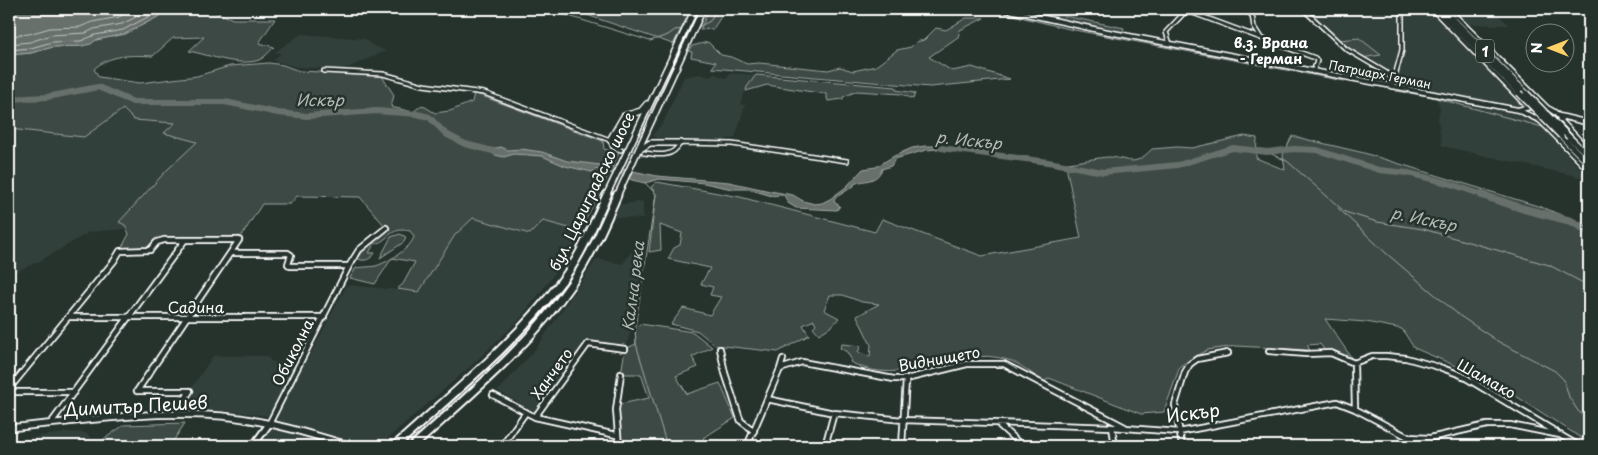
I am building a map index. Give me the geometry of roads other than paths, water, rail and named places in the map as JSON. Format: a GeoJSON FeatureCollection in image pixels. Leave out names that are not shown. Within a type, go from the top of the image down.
{"type":"FeatureCollection","features":[{"type":"Feature","properties":{"kind":"highway","name":"бул. Цариградско шосе"},"geometry":{"type":"LineString","coordinates":[[395,446],[502,348],[541,308],[575,260],[695,9]]}},
{"type":"Feature","properties":{"kind":"highway","name":"бул. Цариградско шосе"},"geometry":{"type":"LineString","coordinates":[[413,446],[523,343],[560,302],[590,254],[633,161],[641,152],[647,132],[703,9]]}},
{"type":"Feature","properties":{"kind":"highway","name":"1"},"geometry":{"type":"LineString","coordinates":[[1444,9],[1589,156]]}},
{"type":"Feature","properties":{"kind":"highway"},"geometry":{"type":"LineString","coordinates":[[1448,9],[1455,15]]}},
{"type":"Feature","properties":{"kind":"highway","name":"1"},"geometry":{"type":"LineString","coordinates":[[1436,12],[1479,52],[1589,164]]}},
{"type":"Feature","properties":{"kind":"highway"},"geometry":{"type":"LineString","coordinates":[[1436,12],[1479,52]]}},
{"type":"Feature","properties":{"kind":"highway"},"geometry":{"type":"LineString","coordinates":[[1461,21],[1486,51]]}},
{"type":"Feature","properties":{"kind":"highway"},"geometry":{"type":"LineString","coordinates":[[610,140],[624,116],[644,109],[654,94]]}},
{"type":"Feature","properties":{"kind":"highway"},"geometry":{"type":"LineString","coordinates":[[635,113],[639,115],[638,129]]}},
{"type":"Feature","properties":{"kind":"highway"},"geometry":{"type":"LineString","coordinates":[[647,132],[650,138],[658,142]]}},
{"type":"Feature","properties":{"kind":"highway"},"geometry":{"type":"LineString","coordinates":[[641,152],[648,144],[658,142],[680,143]]}},
{"type":"Feature","properties":{"kind":"main road","name":"Димитър Пешев"},"geometry":{"type":"LineString","coordinates":[[9,428],[175,415],[222,416],[268,424],[352,446]]}},
{"type":"Feature","properties":{"kind":"street","name":"Патриарх Герман"},"geometry":{"type":"LineString","coordinates":[[1004,9],[1170,44],[1518,110]]}},
{"type":"Feature","properties":{"kind":"street"},"geometry":{"type":"LineString","coordinates":[[1244,9],[1252,15],[1254,27],[1260,38]]}},
{"type":"Feature","properties":{"kind":"street"},"geometry":{"type":"LineString","coordinates":[[1303,9],[1346,49],[1385,72],[1393,79]]}},
{"type":"Feature","properties":{"kind":"street"},"geometry":{"type":"LineString","coordinates":[[1392,86],[1402,50],[1402,9]]}},
{"type":"Feature","properties":{"kind":"street"},"geometry":{"type":"LineString","coordinates":[[1170,44],[1167,31],[1186,12],[1202,16],[1315,58],[1317,61],[1313,72]]}},
{"type":"Feature","properties":{"kind":"street"},"geometry":{"type":"LineString","coordinates":[[1436,12],[1528,108],[1531,115]]}},
{"type":"Feature","properties":{"kind":"street"},"geometry":{"type":"LineString","coordinates":[[1455,15],[1560,118],[1589,150]]}},
{"type":"Feature","properties":{"kind":"street"},"geometry":{"type":"LineString","coordinates":[[324,71],[383,74],[423,85],[484,93],[610,140],[613,147],[620,150]]}},
{"type":"Feature","properties":{"kind":"street"},"geometry":{"type":"LineString","coordinates":[[1385,72],[1394,74]]}},
{"type":"Feature","properties":{"kind":"street"},"geometry":{"type":"LineString","coordinates":[[1518,110],[1538,106],[1550,109]]}},
{"type":"Feature","properties":{"kind":"street"},"geometry":{"type":"LineString","coordinates":[[1518,110],[1537,119],[1589,171]]}},
{"type":"Feature","properties":{"kind":"street"},"geometry":{"type":"LineString","coordinates":[[1537,119],[1552,123],[1560,118],[1589,123]]}},
{"type":"Feature","properties":{"kind":"street"},"geometry":{"type":"LineString","coordinates":[[641,152],[670,154],[677,150],[680,143],[732,144],[846,161]]}},
{"type":"Feature","properties":{"kind":"street","name":"Обиколна"},"geometry":{"type":"LineString","coordinates":[[253,446],[268,424],[349,266],[359,250],[386,228]]}},
{"type":"Feature","properties":{"kind":"street"},"geometry":{"type":"LineString","coordinates":[[9,391],[114,261],[120,250],[150,250],[158,242],[164,240],[239,240],[137,391],[190,391],[175,415]]}},
{"type":"Feature","properties":{"kind":"street"},"geometry":{"type":"LineString","coordinates":[[50,425],[185,240]]}},
{"type":"Feature","properties":{"kind":"street"},"geometry":{"type":"LineString","coordinates":[[230,253],[288,253],[291,255],[288,264],[290,266],[349,266]]}},
{"type":"Feature","properties":{"kind":"street","name":"Садина"},"geometry":{"type":"LineString","coordinates":[[69,318],[324,317]]}},
{"type":"Feature","properties":{"kind":"street","name":"Ханчето"},"geometry":{"type":"LineString","coordinates":[[535,417],[588,344],[625,349]]}},
{"type":"Feature","properties":{"kind":"street"},"geometry":{"type":"LineString","coordinates":[[720,349],[719,354],[739,417],[754,431]]}},
{"type":"Feature","properties":{"kind":"street"},"geometry":{"type":"LineString","coordinates":[[1269,351],[1306,354],[1331,353],[1354,363],[1355,409]]}},
{"type":"Feature","properties":{"kind":"street"},"geometry":{"type":"LineString","coordinates":[[1182,446],[1174,414],[1175,398],[1187,368],[1197,359],[1228,353]]}},
{"type":"Feature","properties":{"kind":"street","name":"Шамако"},"geometry":{"type":"LineString","coordinates":[[1354,363],[1372,356],[1386,356],[1406,358],[1442,368],[1461,376],[1560,435]]}},
{"type":"Feature","properties":{"kind":"street"},"geometry":{"type":"LineString","coordinates":[[747,446],[783,359]]}},
{"type":"Feature","properties":{"kind":"street","name":"Виднището"},"geometry":{"type":"LineString","coordinates":[[780,369],[802,362],[894,379],[906,379],[975,363],[1004,364],[1127,428]]}},
{"type":"Feature","properties":{"kind":"street"},"geometry":{"type":"LineString","coordinates":[[619,446],[616,435],[616,405],[620,374]]}},
{"type":"Feature","properties":{"kind":"street"},"geometry":{"type":"LineString","coordinates":[[902,446],[906,379]]}},
{"type":"Feature","properties":{"kind":"street"},"geometry":{"type":"LineString","coordinates":[[9,391],[74,392]]}},
{"type":"Feature","properties":{"kind":"street"},"geometry":{"type":"LineString","coordinates":[[493,394],[535,417],[616,435]]}},
{"type":"Feature","properties":{"kind":"street","name":"Искър"},"geometry":{"type":"LineString","coordinates":[[767,400],[834,413],[903,420],[1112,427],[1179,432],[1328,402],[1338,402],[1408,437],[1430,438],[1487,425],[1510,425],[1560,435],[1580,446]]}},
{"type":"Feature","properties":{"kind":"street","name":"Ханчето"},"geometry":{"type":"LineString","coordinates":[[502,446],[526,412]]}},
{"type":"Feature","properties":{"kind":"street"},"geometry":{"type":"LineString","coordinates":[[825,446],[834,413]]}},
{"type":"Feature","properties":{"kind":"street"},"geometry":{"type":"LineString","coordinates":[[998,424],[1022,446]]}},
{"type":"Feature","properties":{"kind":"street"},"geometry":{"type":"LineString","coordinates":[[1112,427],[1115,446]]}},
{"type":"Feature","properties":{"kind":"street"},"geometry":{"type":"LineString","coordinates":[[1408,437],[1411,446]]}},
{"type":"Feature","properties":{"kind":"street"},"geometry":{"type":"LineString","coordinates":[[1408,437],[1429,446]]}},
{"type":"Feature","properties":{"kind":"water"},"geometry":{"type":"Polygon","coordinates":[[[9,9],[173,9],[125,34],[96,40],[91,44],[53,47],[31,53],[9,55],[9,9]]]}},
{"type":"Feature","properties":{"kind":"water"},"geometry":{"type":"Polygon","coordinates":[[[925,146],[950,148],[926,150],[895,159],[891,166],[882,169],[874,179],[854,184],[854,186],[835,198],[834,202],[840,206],[837,210],[796,208],[788,203],[784,195],[772,196],[748,189],[732,189],[704,183],[659,179],[645,183],[632,180],[620,174],[602,173],[597,169],[592,172],[565,166],[542,156],[514,154],[504,157],[495,155],[487,150],[501,147],[508,150],[521,149],[542,152],[567,161],[609,166],[657,176],[729,182],[793,195],[803,201],[815,204],[830,199],[846,187],[863,169],[876,167],[912,148],[925,146]]]}},
{"type":"Feature","properties":{"kind":"waterway"},"geometry":{"type":"LineString","coordinates":[[546,9],[650,41],[668,35],[675,30],[684,29]]}},
{"type":"Feature","properties":{"kind":"waterway"},"geometry":{"type":"LineString","coordinates":[[698,27],[710,21],[717,9]]}},
{"type":"Feature","properties":{"kind":"waterway"},"geometry":{"type":"LineString","coordinates":[[988,9],[1069,29],[1344,81]]}},
{"type":"Feature","properties":{"kind":"waterway","name":"Искър"},"geometry":{"type":"LineString","coordinates":[[9,99],[47,97],[98,87],[133,102],[225,102],[278,113],[307,116],[376,111],[417,114],[429,117],[446,134],[465,144],[497,152]]}},
{"type":"Feature","properties":{"kind":"waterway"},"geometry":{"type":"LineString","coordinates":[[1396,91],[1428,96],[1546,128]]}},
{"type":"Feature","properties":{"kind":"waterway","name":"р. Искър"},"geometry":{"type":"LineString","coordinates":[[941,148],[1048,162],[1103,172],[1178,165],[1233,148],[1267,152],[1294,149],[1317,150],[1379,170],[1408,173],[1448,183],[1486,196]]}},
{"type":"Feature","properties":{"kind":"waterway","name":"р. Искър"},"geometry":{"type":"LineString","coordinates":[[1267,152],[1287,161],[1345,212],[1377,222],[1423,229],[1549,265],[1589,286]]}},
{"type":"Feature","properties":{"kind":"waterway","name":"Кална река"},"geometry":{"type":"LineString","coordinates":[[645,183],[656,194],[635,328],[636,344],[667,446]]}},
{"type":"Feature","properties":{"kind":"waterway","name":"р. Искър"},"geometry":{"type":"LineString","coordinates":[[1482,195],[1524,209],[1571,221],[1589,231]]}},
{"type":"Feature","properties":{"kind":"waterway"},"geometry":{"type":"LineString","coordinates":[[1338,208],[1387,254],[1460,316],[1499,342],[1555,371],[1564,380],[1569,397],[1578,411],[1589,420]]}},
{"type":"Feature","properties":{"kind":"tunnel"},"geometry":{"type":"LineString","coordinates":[[621,150],[644,153]]}},
{"type":"Feature","properties":{"kind":"district","name":"в.з. Врана - Герман"},"geometry":{"type":"Point","coordinates":[1271,50]}}]}
